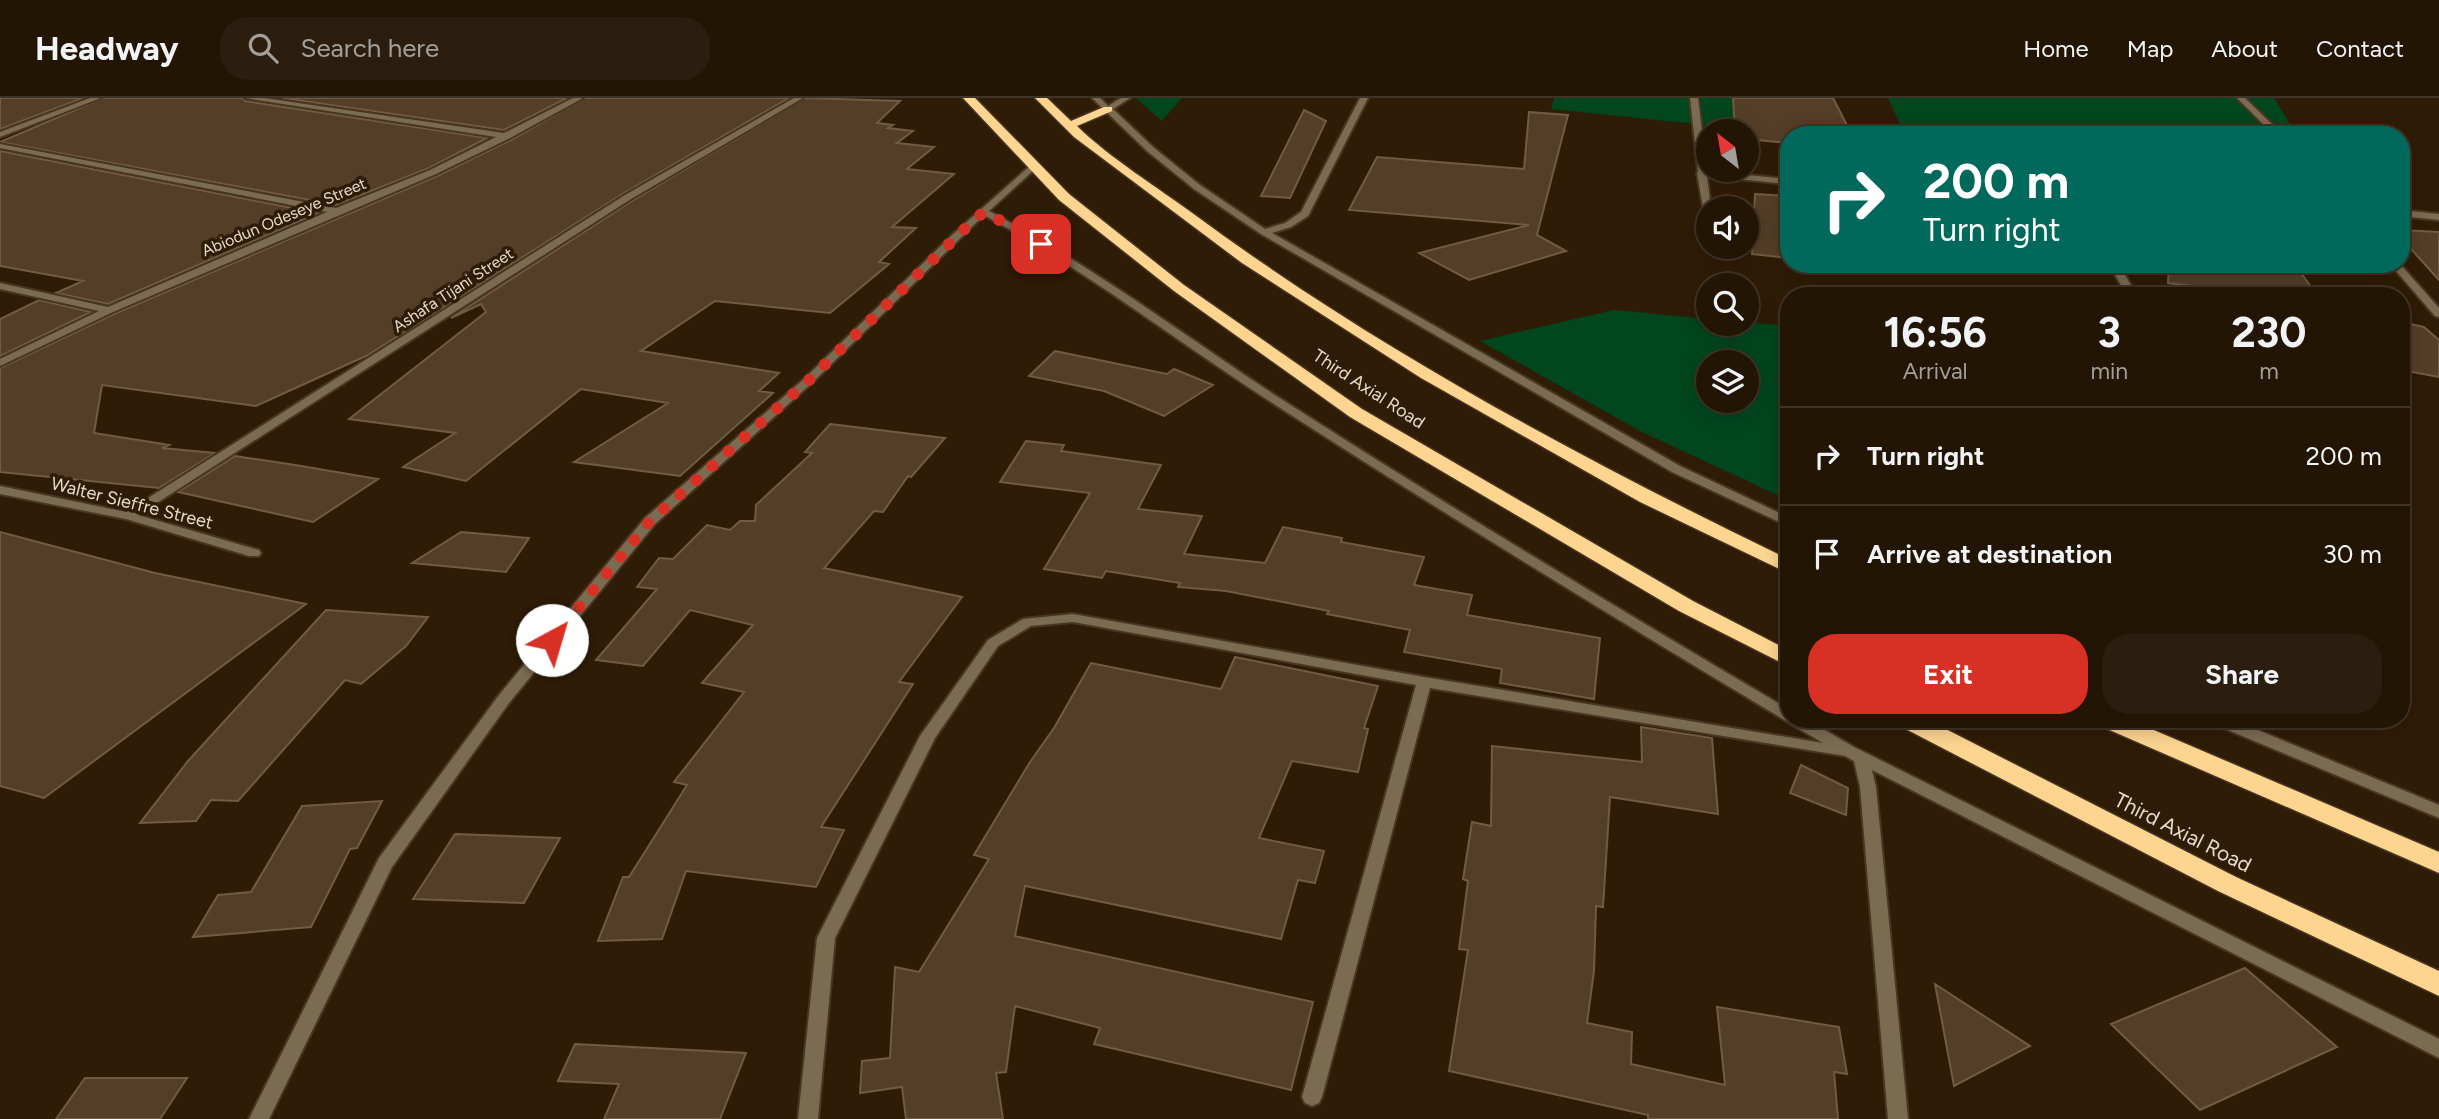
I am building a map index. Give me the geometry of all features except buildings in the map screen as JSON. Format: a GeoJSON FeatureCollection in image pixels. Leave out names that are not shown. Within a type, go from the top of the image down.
{"type":"FeatureCollection","features":[{"type":"Feature","properties":{"kind":"highway","name":"Third Axial Road"},"geometry":{"type":"LineString","coordinates":[[969,98],[1064,198],[1179,288],[1356,413],[1686,606],[1780,655]]}},
{"type":"Feature","properties":{"kind":"highway"},"geometry":{"type":"LineString","coordinates":[[1041,98],[1068,126],[1247,260],[1427,374],[1647,498],[1780,563]]}},
{"type":"Feature","properties":{"kind":"highway"},"geometry":{"type":"LineString","coordinates":[[1068,126],[1108,109]]}},
{"type":"Feature","properties":{"kind":"highway","name":"Third Axial Road"},"geometry":{"type":"LineString","coordinates":[[1924,728],[2227,884],[2439,984]]}},
{"type":"Feature","properties":{"kind":"highway"},"geometry":{"type":"LineString","coordinates":[[2127,728],[2439,863]]}},
{"type":"Feature","properties":{"kind":"street"},"geometry":{"type":"LineString","coordinates":[[0,135],[97,98]]}},
{"type":"Feature","properties":{"kind":"street"},"geometry":{"type":"LineString","coordinates":[[250,98],[508,136]]}},
{"type":"Feature","properties":{"kind":"street","name":"Abiodun Odeseye Street"},"geometry":{"type":"LineString","coordinates":[[0,363],[109,310],[433,172],[579,98]]}},
{"type":"Feature","properties":{"kind":"street","name":"Ashafa Tijani Street"},"geometry":{"type":"LineString","coordinates":[[128,516],[628,197],[799,98]]}},
{"type":"Feature","properties":{"kind":"street"},"geometry":{"type":"LineString","coordinates":[[1096,98],[1150,149],[1197,187],[1264,232],[1675,469],[1780,518]]}},
{"type":"Feature","properties":{"kind":"street"},"geometry":{"type":"LineString","coordinates":[[1108,109],[1126,98]]}},
{"type":"Feature","properties":{"kind":"street"},"geometry":{"type":"LineString","coordinates":[[1264,232],[1288,225],[1305,214],[1364,98]]}},
{"type":"Feature","properties":{"kind":"street"},"geometry":{"type":"LineString","coordinates":[[1694,98],[1696,119]]}},
{"type":"Feature","properties":{"kind":"street"},"geometry":{"type":"LineString","coordinates":[[2241,98],[2269,126]]}},
{"type":"Feature","properties":{"kind":"street"},"geometry":{"type":"LineString","coordinates":[[0,146],[337,211]]}},
{"type":"Feature","properties":{"kind":"street"},"geometry":{"type":"LineString","coordinates":[[259,1119],[385,863],[503,699],[650,521],[809,380],[954,238],[1032,167]]}},
{"type":"Feature","properties":{"kind":"street"},"geometry":{"type":"LineString","coordinates":[[1759,179],[1780,181]]}},
{"type":"Feature","properties":{"kind":"street"},"geometry":{"type":"LineString","coordinates":[[985,212],[1021,230],[1213,359],[1454,515],[1780,711]]}},
{"type":"Feature","properties":{"kind":"street"},"geometry":{"type":"LineString","coordinates":[[2410,214],[2439,217]]}},
{"type":"Feature","properties":{"kind":"street"},"geometry":{"type":"LineString","coordinates":[[2403,273],[2439,314]]}},
{"type":"Feature","properties":{"kind":"street"},"geometry":{"type":"LineString","coordinates":[[0,286],[109,310]]}},
{"type":"Feature","properties":{"kind":"street","name":"Walter Sieffre Street"},"geometry":{"type":"LineString","coordinates":[[0,490],[128,516],[254,553]]}},
{"type":"Feature","properties":{"kind":"street"},"geometry":{"type":"LineString","coordinates":[[808,1119],[826,938],[928,736],[993,643],[1028,622],[1073,618],[1424,682],[1854,754]]}},
{"type":"Feature","properties":{"kind":"street"},"geometry":{"type":"LineString","coordinates":[[1312,1097],[1424,682]]}},
{"type":"Feature","properties":{"kind":"street"},"geometry":{"type":"LineString","coordinates":[[1809,728],[1854,754],[2439,1049]]}},
{"type":"Feature","properties":{"kind":"street"},"geometry":{"type":"LineString","coordinates":[[2238,728],[2439,812]]}},
{"type":"Feature","properties":{"kind":"street"},"geometry":{"type":"LineString","coordinates":[[1854,754],[1868,787],[1898,1119]]}},
{"type":"Feature","properties":{"kind":"green space"},"geometry":{"type":"Polygon","coordinates":[[[1136,98],[1182,98],[1162,121],[1136,98]]]}},
{"type":"Feature","properties":{"kind":"green space"},"geometry":{"type":"Polygon","coordinates":[[[1554,98],[1740,98],[1742,119],[1696,119],[1696,124],[1551,109],[1554,98]]]}},
{"type":"Feature","properties":{"kind":"green space"},"geometry":{"type":"Polygon","coordinates":[[[1888,98],[2274,98],[2291,126],[1913,126],[1900,125],[1888,98]]]}},
{"type":"Feature","properties":{"kind":"green space"},"geometry":{"type":"Polygon","coordinates":[[[1614,310],[1696,318],[1696,336],[1759,336],[1759,323],[1780,325],[1780,496],[1642,432],[1480,341],[1614,310]]]}},
{"type":"Feature","properties":{"kind":"route"},"geometry":{"type":"LineString","coordinates":[[552,640],[650,521],[809,380],[977,217],[985,212],[1021,230],[1041,244]]}}]}
